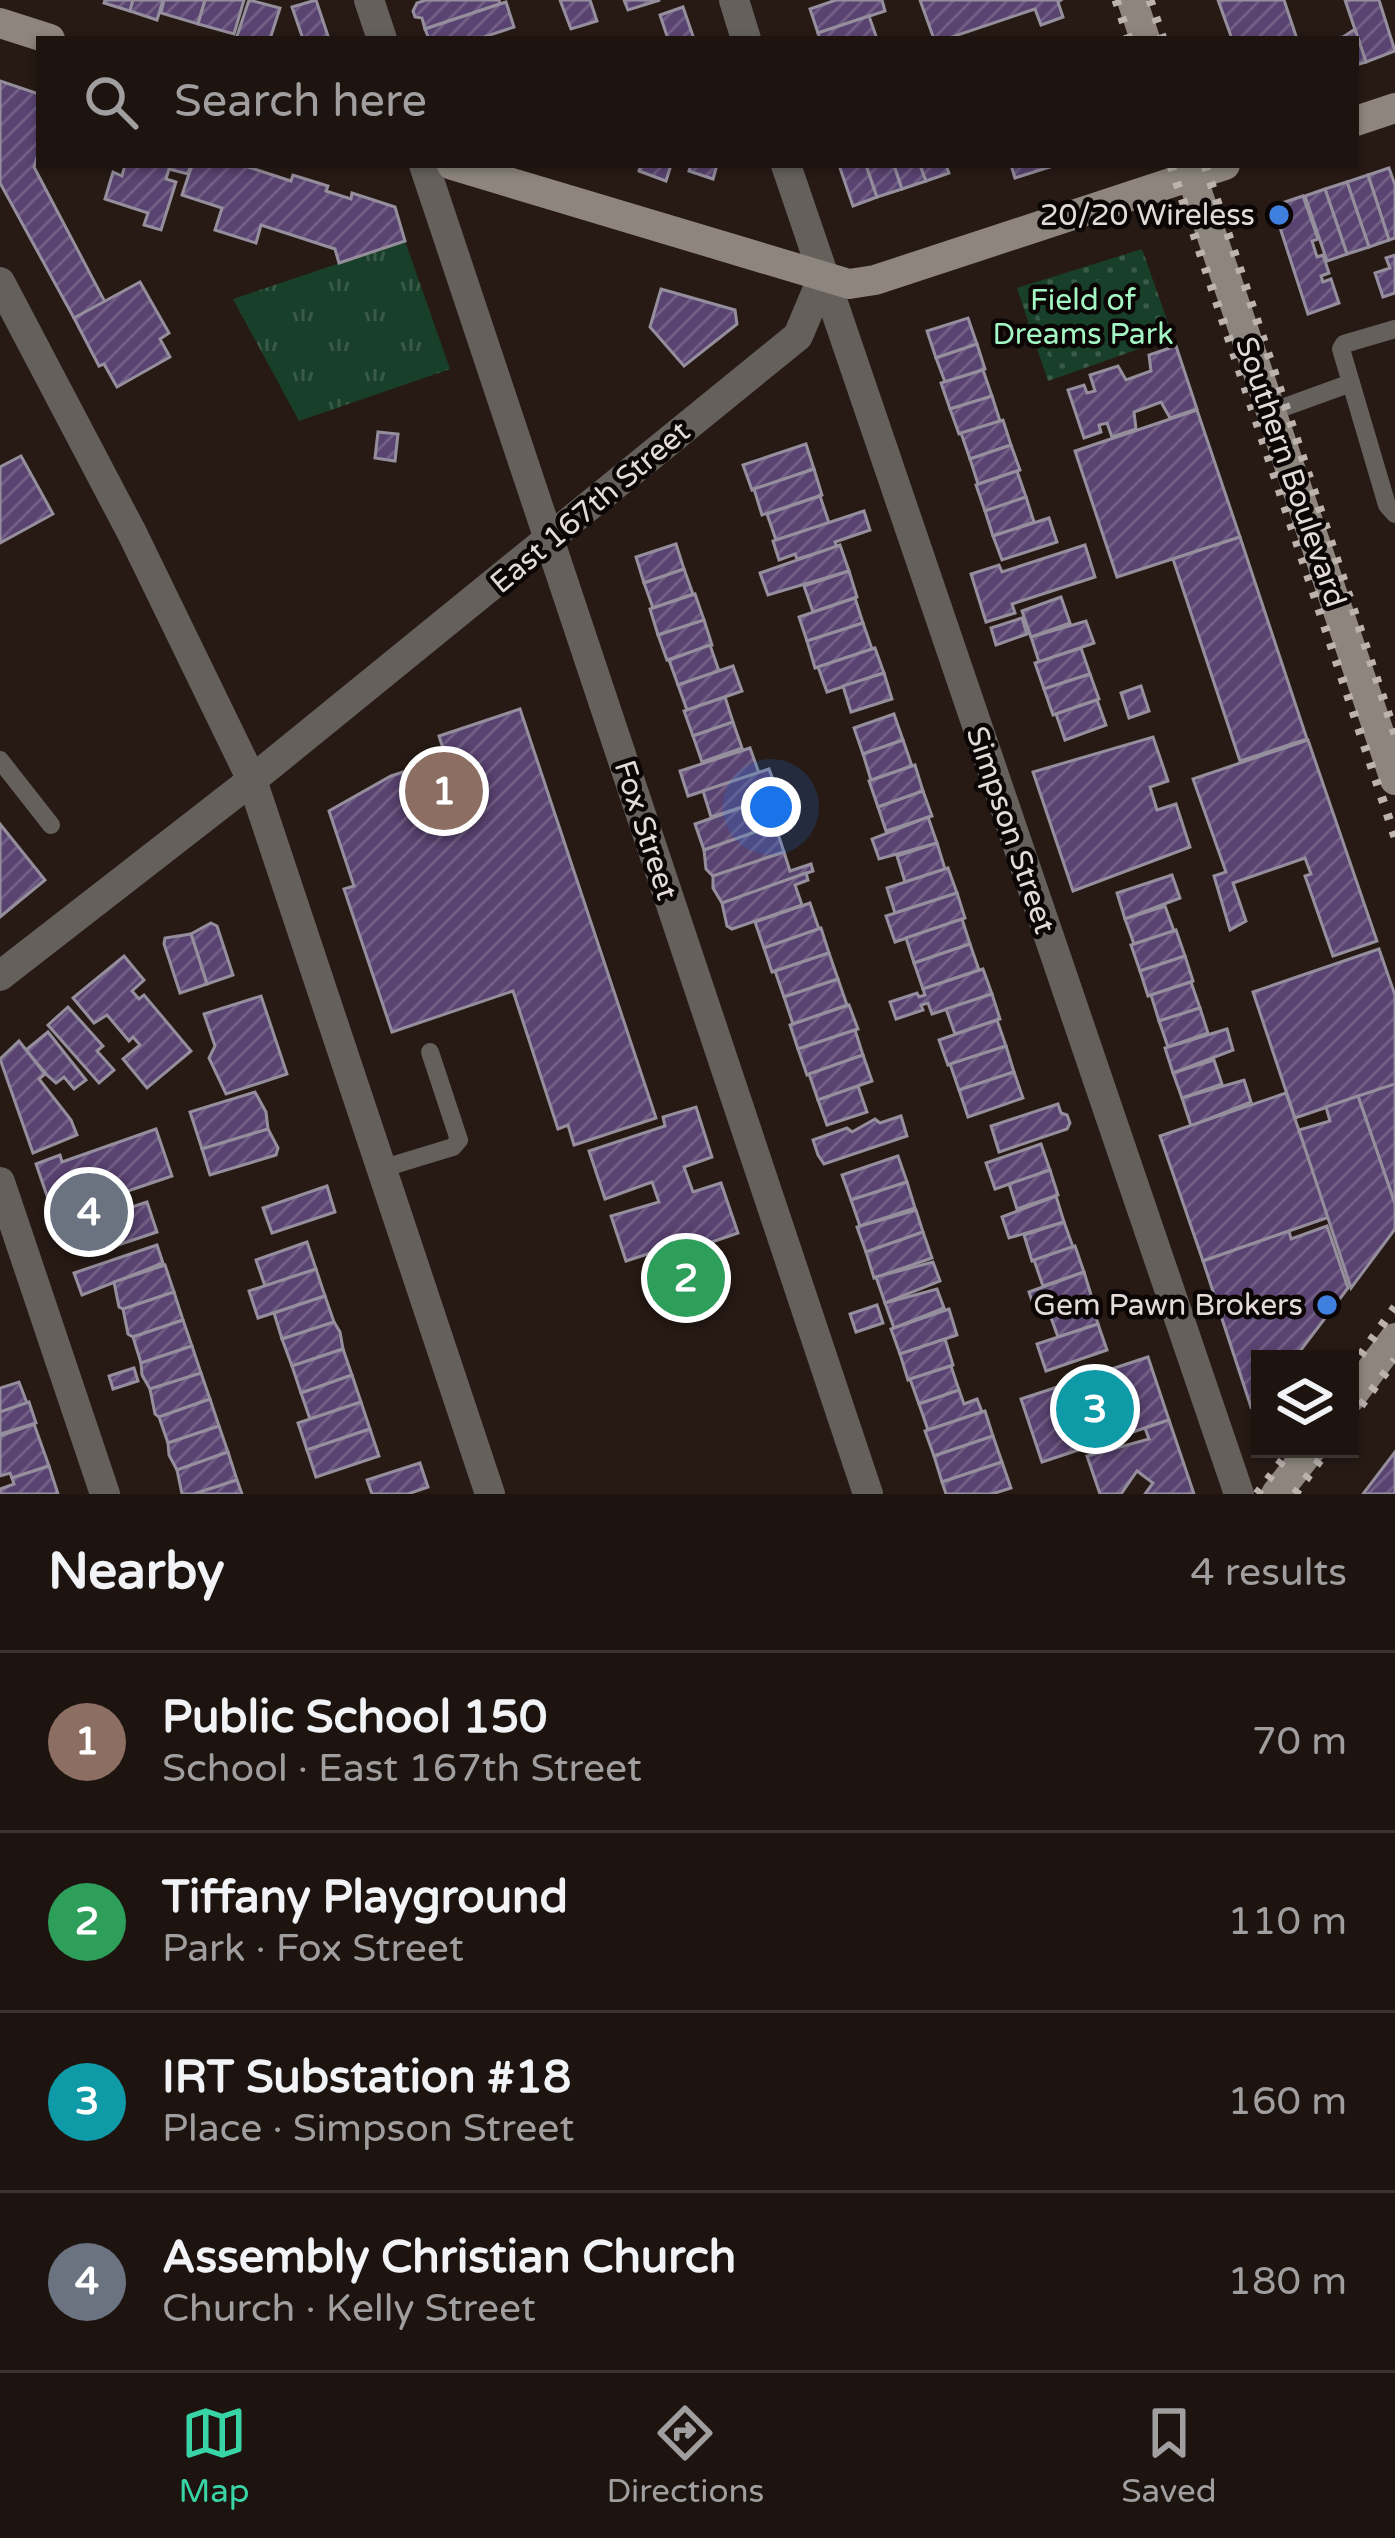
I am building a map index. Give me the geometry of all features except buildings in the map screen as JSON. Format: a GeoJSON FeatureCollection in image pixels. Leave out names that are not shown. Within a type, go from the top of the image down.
{"type":"FeatureCollection","features":[{"type":"Feature","properties":{"kind":"street"},"geometry":{"type":"LineString","coordinates":[[369,0],[381,36]]}},
{"type":"Feature","properties":{"kind":"street"},"geometry":{"type":"LineString","coordinates":[[734,0],[745,36]]}},
{"type":"Feature","properties":{"kind":"street"},"geometry":{"type":"LineString","coordinates":[[1132,0],[1144,36]]}},
{"type":"Feature","properties":{"kind":"street"},"geometry":{"type":"LineString","coordinates":[[0,23],[41,36]]}},
{"type":"Feature","properties":{"kind":"street"},"geometry":{"type":"LineString","coordinates":[[1359,120],[1395,108]]}},
{"type":"Feature","properties":{"kind":"street","name":"Fox Street"},"geometry":{"type":"LineString","coordinates":[[425,168],[868,1494]]}},
{"type":"Feature","properties":{"kind":"street"},"geometry":{"type":"LineString","coordinates":[[462,168],[848,284],[875,280],[1190,171]]}},
{"type":"Feature","properties":{"kind":"street","name":"Simpson Street"},"geometry":{"type":"LineString","coordinates":[[787,168],[1239,1494]]}},
{"type":"Feature","properties":{"kind":"street","name":"Southern Boulevard"},"geometry":{"type":"LineString","coordinates":[[1190,171],[1395,780]]}},
{"type":"Feature","properties":{"kind":"street","name":"East 167th Street"},"geometry":{"type":"LineString","coordinates":[[0,976],[252,780],[798,337],[823,278]]}},
{"type":"Feature","properties":{"kind":"street"},"geometry":{"type":"LineString","coordinates":[[0,282],[132,533],[252,780],[490,1494]]}},
{"type":"Feature","properties":{"kind":"street"},"geometry":{"type":"LineString","coordinates":[[0,1182],[105,1494]]}},
{"type":"Feature","properties":{"kind":"street"},"geometry":{"type":"LineString","coordinates":[[1359,1385],[1395,1339]]}},
{"type":"Feature","properties":{"kind":"street"},"geometry":{"type":"LineString","coordinates":[[1276,1494],[1304,1458]]}},
{"type":"Feature","properties":{"kind":"lane"},"geometry":{"type":"LineString","coordinates":[[1395,328],[1344,344],[1342,355],[1387,506],[1395,514]]}},
{"type":"Feature","properties":{"kind":"lane"},"geometry":{"type":"LineString","coordinates":[[1271,412],[1351,383]]}},
{"type":"Feature","properties":{"kind":"lane"},"geometry":{"type":"LineString","coordinates":[[0,760],[51,825]]}},
{"type":"Feature","properties":{"kind":"lane"},"geometry":{"type":"LineString","coordinates":[[384,1168],[453,1147],[459,1139],[430,1052]]}},
{"type":"Feature","properties":{"kind":"green space"},"geometry":{"type":"Polygon","coordinates":[[[405,241],[450,369],[299,421],[233,299],[405,241]]]}},
{"type":"Feature","properties":{"kind":"green space","name":"Field of Dreams Park"},"geometry":{"type":"Polygon","coordinates":[[[1142,249],[1173,337],[1048,381],[1017,288],[1142,249]]]}},
{"type":"Feature","properties":{"kind":"green space"},"geometry":{"type":"Polygon","coordinates":[[[1125,272],[1143,327],[1052,356],[1034,300],[1125,272]]]}},
{"type":"Feature","properties":{"kind":"railway"},"geometry":{"type":"LineString","coordinates":[[1116,0],[1128,36]]}},
{"type":"Feature","properties":{"kind":"railway"},"geometry":{"type":"LineString","coordinates":[[1150,0],[1162,36]]}},
{"type":"Feature","properties":{"kind":"railway"},"geometry":{"type":"LineString","coordinates":[[1172,168],[1395,837]]}},
{"type":"Feature","properties":{"kind":"railway"},"geometry":{"type":"LineString","coordinates":[[1206,168],[1395,734]]}},
{"type":"Feature","properties":{"kind":"railway"},"geometry":{"type":"LineString","coordinates":[[1359,1357],[1395,1307]]}},
{"type":"Feature","properties":{"kind":"railway"},"geometry":{"type":"LineString","coordinates":[[1359,1408],[1395,1360]]}},
{"type":"Feature","properties":{"kind":"railway"},"geometry":{"type":"LineString","coordinates":[[1257,1494],[1284,1458]]}},
{"type":"Feature","properties":{"kind":"railway"},"geometry":{"type":"LineString","coordinates":[[1295,1494],[1321,1458]]}},
{"type":"Feature","properties":{"kind":"place","name":"20/20 Wireless"},"geometry":{"type":"Point","coordinates":[1279,215]}},
{"type":"Feature","properties":{"kind":"place","name":"Public School 150"},"geometry":{"type":"Point","coordinates":[444,791]}},
{"type":"Feature","properties":{"kind":"place","name":"Assembly Christian Church"},"geometry":{"type":"Point","coordinates":[89,1212]}},
{"type":"Feature","properties":{"kind":"place","name":"Tiffany Playground"},"geometry":{"type":"Point","coordinates":[686,1278]}},
{"type":"Feature","properties":{"kind":"place","name":"Gem Pawn Brokers"},"geometry":{"type":"Point","coordinates":[1327,1305]}},
{"type":"Feature","properties":{"kind":"place","name":"IRT Substation #18"},"geometry":{"type":"Point","coordinates":[1095,1409]}}]}
